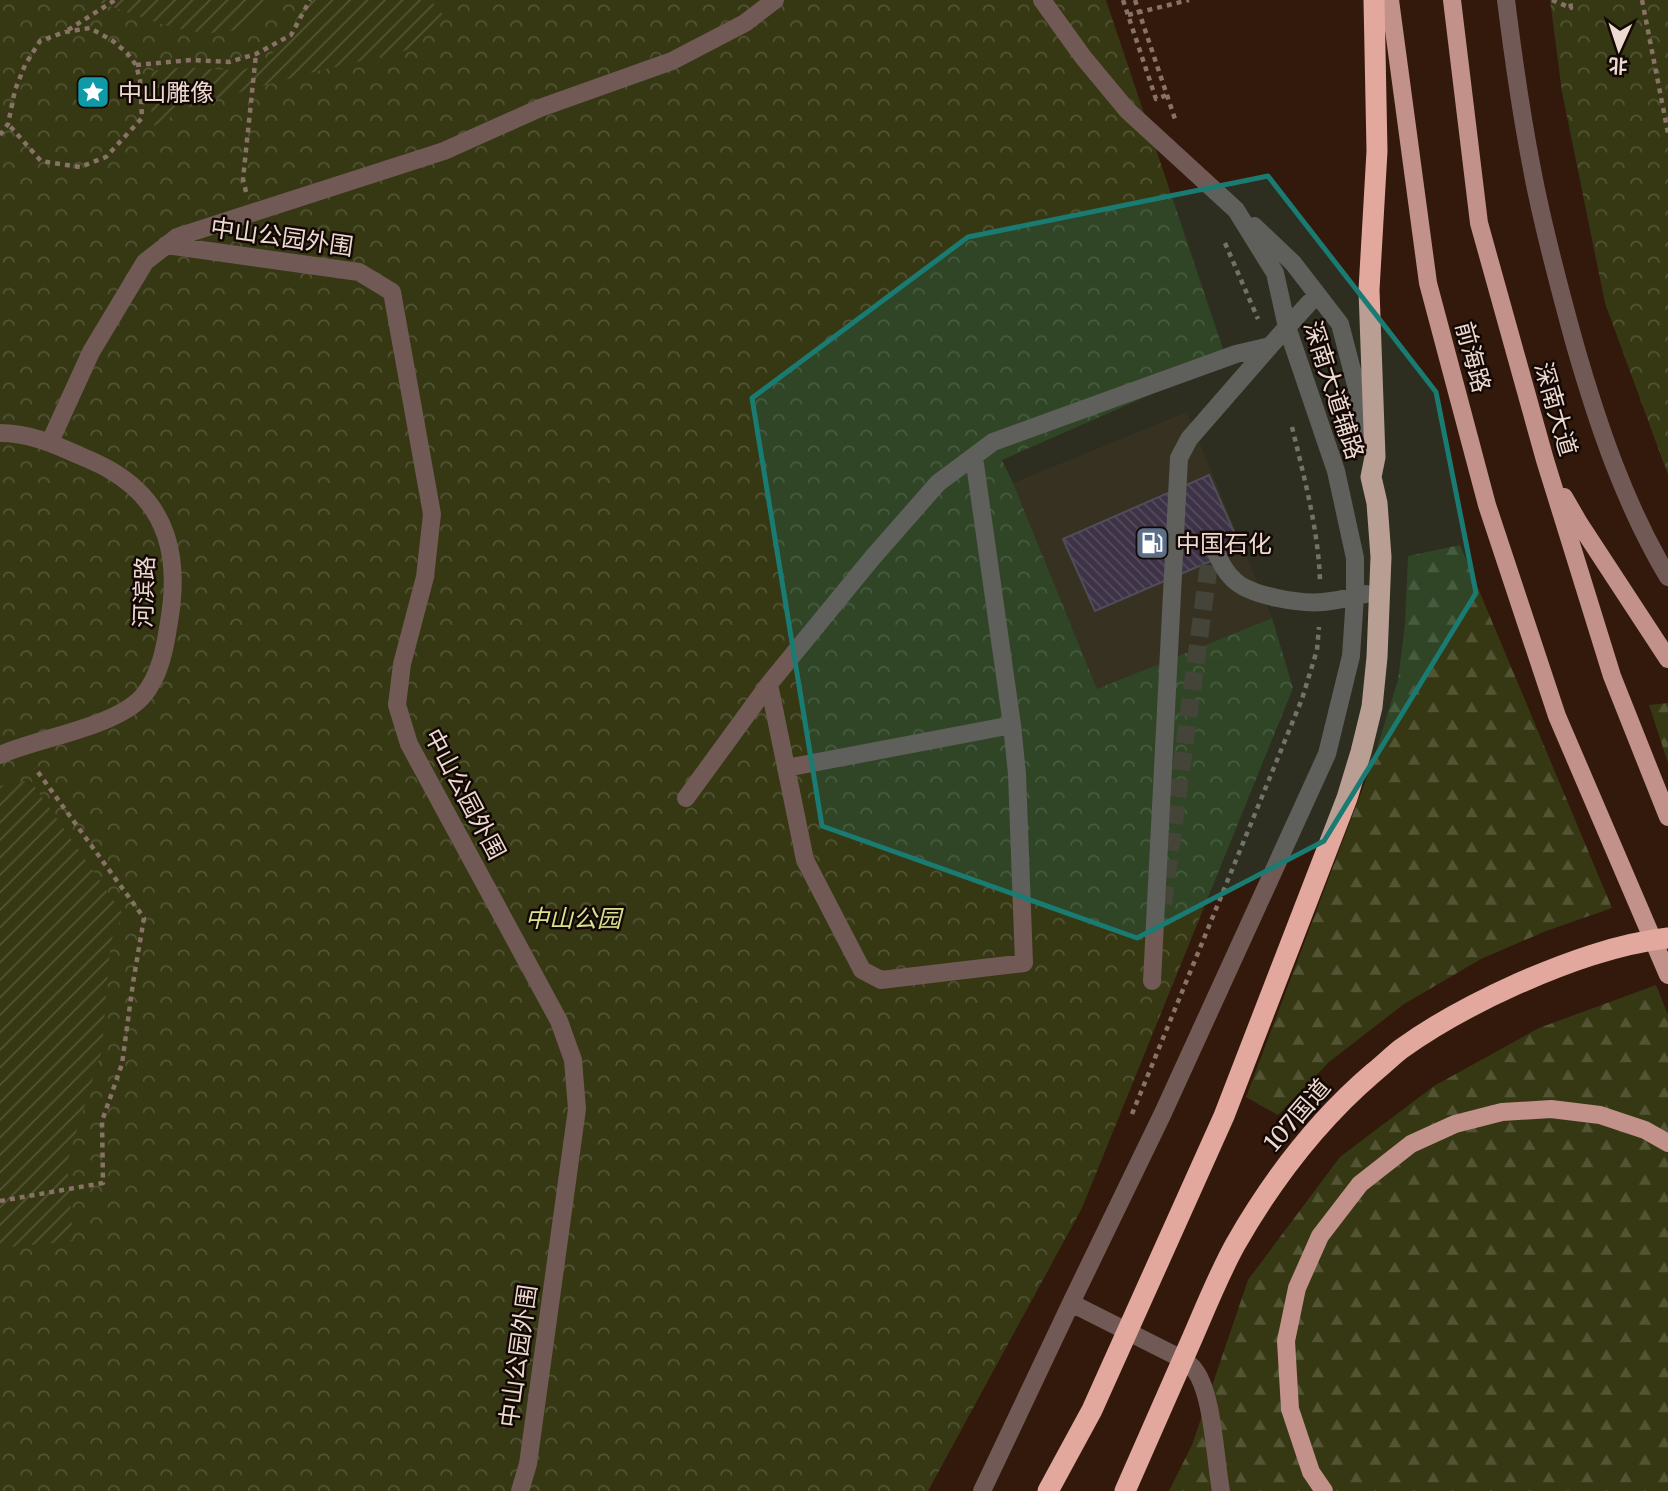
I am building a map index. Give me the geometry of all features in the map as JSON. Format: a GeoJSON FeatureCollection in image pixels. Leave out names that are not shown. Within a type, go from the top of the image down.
{"type":"FeatureCollection","features":[{"type":"Feature","properties":{"kind":"highway"},"geometry":{"type":"LineString","coordinates":[[1048,1491],[1092,1410],[1224,1116],[1347,797],[1371,707],[1381,591],[1380,531],[1371,477],[1375,457],[1369,290],[1377,150],[1374,0]]}},
{"type":"Feature","properties":{"kind":"highway","name":"107国道"},"geometry":{"type":"LineString","coordinates":[[1125,1491],[1234,1247],[1290,1160],[1323,1121],[1401,1049],[1494,994],[1553,968],[1603,952],[1668,938]]}},
{"type":"Feature","properties":{"kind":"main road","name":"前海路"},"geometry":{"type":"LineString","coordinates":[[1390,0],[1428,283],[1487,505],[1557,716],[1668,975]]}},
{"type":"Feature","properties":{"kind":"main road","name":"深南大道"},"geometry":{"type":"LineString","coordinates":[[1452,0],[1479,223],[1545,460],[1612,676],[1668,817]]}},
{"type":"Feature","properties":{"kind":"main road"},"geometry":{"type":"LineString","coordinates":[[1545,460],[1579,523],[1668,659]]}},
{"type":"Feature","properties":{"kind":"main road"},"geometry":{"type":"LineString","coordinates":[[1324,1491],[1311,1472],[1290,1409],[1286,1342],[1297,1288],[1320,1236],[1360,1184],[1411,1144],[1455,1124],[1502,1112],[1551,1109],[1600,1115],[1644,1130],[1668,1143]]}},
{"type":"Feature","properties":{"kind":"street"},"geometry":{"type":"LineString","coordinates":[[50,442],[91,352],[145,262],[177,237],[444,151],[540,108],[673,61],[745,23],[775,0]]}},
{"type":"Feature","properties":{"kind":"street","name":"深南大道辅路"},"geometry":{"type":"LineString","coordinates":[[1042,0],[1083,57],[1127,110],[1293,263],[1340,324],[1375,457]]}},
{"type":"Feature","properties":{"kind":"street"},"geometry":{"type":"LineString","coordinates":[[1506,0],[1532,170],[1559,288],[1612,459],[1629,502],[1668,577]]}},
{"type":"Feature","properties":{"kind":"street","name":"深南大道辅路"},"geometry":{"type":"LineString","coordinates":[[982,1491],[1163,1113],[1327,754],[1352,656],[1355,558],[1336,471],[1287,327],[1275,273],[1236,209]]}},
{"type":"Feature","properties":{"kind":"street","name":"中山公园外围"},"geometry":{"type":"LineString","coordinates":[[166,246],[359,272],[392,292],[432,514],[425,577],[402,664],[397,705],[409,744],[559,1021],[573,1060],[577,1109],[528,1464],[520,1491]]}},
{"type":"Feature","properties":{"kind":"street"},"geometry":{"type":"LineString","coordinates":[[1152,981],[1179,458],[1189,439],[1310,302]]}},
{"type":"Feature","properties":{"kind":"street"},"geometry":{"type":"LineString","coordinates":[[686,798],[769,684],[873,557],[938,483],[993,442],[1236,354],[1270,346]]}},
{"type":"Feature","properties":{"kind":"street","name":"河滨路"},"geometry":{"type":"LineString","coordinates":[[0,433],[15,433],[50,442],[111,470],[139,491],[162,521],[171,548],[173,577],[171,616],[165,648],[154,678],[142,697],[124,711],[100,722],[0,755]]}},
{"type":"Feature","properties":{"kind":"street"},"geometry":{"type":"LineString","coordinates":[[769,684],[805,860],[862,970],[881,980],[1024,964],[1017,774],[974,457]]}},
{"type":"Feature","properties":{"kind":"street"},"geometry":{"type":"LineString","coordinates":[[1212,542],[1218,558],[1234,580],[1256,594],[1321,602],[1381,591]]}},
{"type":"Feature","properties":{"kind":"street"},"geometry":{"type":"LineString","coordinates":[[786,768],[1012,725]]}},
{"type":"Feature","properties":{"kind":"street"},"geometry":{"type":"LineString","coordinates":[[1071,1303],[1193,1367],[1207,1396],[1222,1491]]}},
{"type":"Feature","properties":{"kind":"path"},"geometry":{"type":"LineString","coordinates":[[65,32],[115,0]]}},
{"type":"Feature","properties":{"kind":"path"},"geometry":{"type":"LineString","coordinates":[[136,65],[191,60],[229,62],[256,54],[291,35],[310,0]]}},
{"type":"Feature","properties":{"kind":"path"},"geometry":{"type":"LineString","coordinates":[[1123,0],[1156,99],[1167,95]]}},
{"type":"Feature","properties":{"kind":"path"},"geometry":{"type":"LineString","coordinates":[[1135,0],[1192,168]]}},
{"type":"Feature","properties":{"kind":"path"},"geometry":{"type":"LineString","coordinates":[[1128,15],[1189,0]]}},
{"type":"Feature","properties":{"kind":"path"},"geometry":{"type":"LineString","coordinates":[[1552,0],[1571,8],[1570,0]]}},
{"type":"Feature","properties":{"kind":"path"},"geometry":{"type":"LineString","coordinates":[[1642,0],[1668,133]]}},
{"type":"Feature","properties":{"kind":"path"},"geometry":{"type":"LineString","coordinates":[[0,135],[8,124],[15,90],[25,65],[40,41],[65,32],[90,28],[113,41],[136,65],[141,80],[142,118],[106,157],[80,167],[41,161],[8,124]]}},
{"type":"Feature","properties":{"kind":"path"},"geometry":{"type":"LineString","coordinates":[[251,213],[243,179],[256,54]]}},
{"type":"Feature","properties":{"kind":"path"},"geometry":{"type":"LineString","coordinates":[[1220,232],[1270,346]]}},
{"type":"Feature","properties":{"kind":"path"},"geometry":{"type":"LineString","coordinates":[[1132,1115],[1302,699],[1317,650],[1321,602],[1320,554],[1292,425]]}},
{"type":"Feature","properties":{"kind":"path"},"geometry":{"type":"LineString","coordinates":[[0,1201],[103,1183],[102,1121],[122,1064],[144,918],[20,748]]}},
{"type":"Feature","properties":{"kind":"highlighted area"},"geometry":{"type":"Polygon","coordinates":[[[1268,176],[1436,392],[1476,593],[1324,841],[1137,938],[822,826],[752,398],[968,237],[1268,176]]]}},
{"type":"Feature","properties":{"kind":"shaded area"},"geometry":{"type":"Polygon","coordinates":[[[1187,412],[1272,618],[1097,689],[1013,483],[1187,412]]]}},
{"type":"Feature","properties":{"kind":"green space","name":"中山公园"},"geometry":{"type":"Polygon","coordinates":[[[0,0],[1106,0],[1227,361],[1002,460],[1097,689],[1272,618],[1293,688],[1082,1208],[928,1491],[0,1491],[0,0]]]}},
{"type":"Feature","properties":{"kind":"green space"},"geometry":{"type":"Polygon","coordinates":[[[91,0],[274,0],[261,17],[242,28],[222,32],[199,32],[154,22],[91,0]]]}},
{"type":"Feature","properties":{"kind":"green space"},"geometry":{"type":"Polygon","coordinates":[[[306,0],[430,0],[446,18],[412,49],[196,104],[154,126],[149,97],[152,71],[185,67],[242,70],[266,62],[291,29],[306,0]]]}},
{"type":"Feature","properties":{"kind":"green space"},"geometry":{"type":"Polygon","coordinates":[[[1550,0],[1668,0],[1668,475],[1605,303],[1562,92],[1550,0]]]}},
{"type":"Feature","properties":{"kind":"green space"},"geometry":{"type":"Polygon","coordinates":[[[1460,545],[1612,908],[1546,931],[1481,959],[1404,1004],[1329,1062],[1278,1115],[1246,1097],[1373,761],[1398,680],[1405,624],[1408,556],[1460,545]]]}},
{"type":"Feature","properties":{"kind":"green space"},"geometry":{"type":"Polygon","coordinates":[[[1668,703],[1668,763],[1649,705],[1668,703]]]}},
{"type":"Feature","properties":{"kind":"green space"},"geometry":{"type":"Polygon","coordinates":[[[30,780],[123,914],[112,938],[102,1050],[67,1162],[73,1241],[0,1248],[0,786],[30,780]]]}},
{"type":"Feature","properties":{"kind":"green space"},"geometry":{"type":"Polygon","coordinates":[[[1656,985],[1668,1015],[1668,1491],[1169,1491],[1192,1445],[1248,1280],[1340,1157],[1434,1086],[1539,1028],[1656,985]]]}},
{"type":"Feature","properties":{"kind":"building","name":"中国石化"},"geometry":{"type":"Polygon","coordinates":[[[1209,475],[1241,548],[1095,611],[1063,539],[1209,475]]]}},
{"type":"Feature","properties":{"kind":"tunnel"},"geometry":{"type":"LineString","coordinates":[[1163,904],[1212,542]]}},
{"type":"Feature","properties":{"kind":"place","name":"中山雕像"},"geometry":{"type":"Point","coordinates":[93,92]}},
{"type":"Feature","properties":{"kind":"place","name":"中国石化"},"geometry":{"type":"Point","coordinates":[1152,543]}}]}
